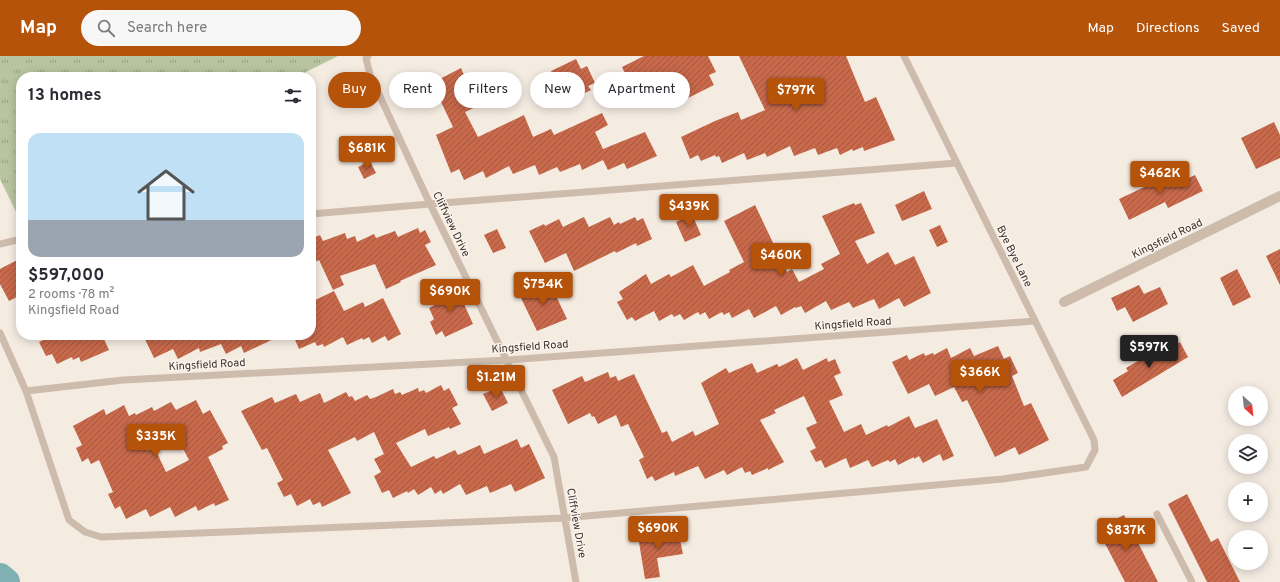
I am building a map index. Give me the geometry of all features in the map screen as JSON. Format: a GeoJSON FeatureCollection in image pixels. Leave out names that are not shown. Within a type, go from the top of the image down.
{"type":"FeatureCollection","features":[{"type":"Feature","properties":{"kind":"street","name":"Kingsfield Road"},"geometry":{"type":"LineString","coordinates":[[1064,302],[1280,196]]}},
{"type":"Feature","properties":{"kind":"lane","name":"Cliffview Drive"},"geometry":{"type":"LineString","coordinates":[[368,56],[366,58],[370,75],[430,204],[554,457],[576,582]]}},
{"type":"Feature","properties":{"kind":"lane","name":"Bye Bye Lane"},"geometry":{"type":"LineString","coordinates":[[564,518],[1003,479],[1086,467],[1096,450],[1094,440],[904,56]]}},
{"type":"Feature","properties":{"kind":"lane"},"geometry":{"type":"LineString","coordinates":[[316,214],[957,163]]}},
{"type":"Feature","properties":{"kind":"lane"},"geometry":{"type":"LineString","coordinates":[[0,244],[16,240]]}},
{"type":"Feature","properties":{"kind":"lane","name":"Kingsfield Road"},"geometry":{"type":"LineString","coordinates":[[26,391],[123,380],[507,360],[1035,321]]}},
{"type":"Feature","properties":{"kind":"lane"},"geometry":{"type":"LineString","coordinates":[[0,332],[26,391],[69,520],[85,532],[101,537],[564,518]]}},
{"type":"Feature","properties":{"kind":"lane"},"geometry":{"type":"LineString","coordinates":[[1157,514],[1192,582]]}},
{"type":"Feature","properties":{"kind":"green space"},"geometry":{"type":"Polygon","coordinates":[[[0,56],[338,56],[306,72],[16,72],[16,212],[0,179],[0,56]]]}},
{"type":"Feature","properties":{"kind":"building"},"geometry":{"type":"Polygon","coordinates":[[[644,56],[708,56],[716,72],[709,75],[714,85],[690,97],[690,72],[624,72],[622,67],[644,56]]]}},
{"type":"Feature","properties":{"kind":"building"},"geometry":{"type":"Polygon","coordinates":[[[739,56],[846,56],[865,102],[876,97],[895,140],[864,151],[863,147],[853,151],[852,149],[840,155],[837,148],[818,155],[815,148],[794,156],[790,146],[767,157],[765,153],[747,160],[744,153],[722,163],[719,156],[716,157],[715,155],[701,161],[698,155],[690,159],[681,137],[738,112],[741,120],[765,110],[739,56]]]}},
{"type":"Feature","properties":{"kind":"building"},"geometry":{"type":"Polygon","coordinates":[[[576,59],[581,69],[587,66],[593,79],[593,84],[588,86],[591,90],[585,93],[585,72],[551,71],[576,59]]]}},
{"type":"Feature","properties":{"kind":"building"},"geometry":{"type":"Polygon","coordinates":[[[461,68],[463,72],[454,72],[454,108],[474,108],[465,112],[478,137],[524,115],[533,137],[551,129],[554,135],[602,113],[608,125],[595,132],[603,149],[645,132],[657,156],[627,169],[624,163],[608,170],[603,160],[582,170],[580,164],[560,172],[557,167],[539,175],[535,165],[513,174],[509,166],[486,178],[483,171],[464,180],[459,169],[451,173],[436,135],[453,127],[444,108],[446,108],[446,76],[461,68]]]}},
{"type":"Feature","properties":{"kind":"building"},"geometry":{"type":"Polygon","coordinates":[[[1274,122],[1280,135],[1280,158],[1256,169],[1241,138],[1274,122]]]}},
{"type":"Feature","properties":{"kind":"building"},"geometry":{"type":"Polygon","coordinates":[[[370,161],[376,173],[364,179],[358,167],[370,161]]]}},
{"type":"Feature","properties":{"kind":"building"},"geometry":{"type":"Polygon","coordinates":[[[1176,172],[1180,182],[1195,175],[1203,191],[1168,208],[1165,202],[1129,220],[1119,199],[1176,172]]]}},
{"type":"Feature","properties":{"kind":"building"},"geometry":{"type":"Polygon","coordinates":[[[924,191],[932,209],[902,221],[895,205],[924,191]]]}},
{"type":"Feature","properties":{"kind":"building"},"geometry":{"type":"Polygon","coordinates":[[[854,203],[855,205],[861,203],[875,233],[855,241],[867,264],[888,252],[895,265],[914,256],[931,293],[904,307],[899,298],[879,309],[874,299],[853,308],[849,302],[831,310],[826,301],[805,313],[801,306],[795,307],[781,315],[776,306],[754,318],[749,309],[732,318],[729,312],[724,315],[722,312],[709,319],[705,312],[700,315],[698,312],[684,320],[680,314],[674,317],[672,314],[659,321],[654,311],[635,321],[632,317],[627,320],[617,302],[623,299],[619,292],[646,274],[651,284],[669,274],[671,277],[693,265],[704,286],[730,272],[729,270],[744,262],[724,221],[755,205],[787,272],[792,269],[799,282],[824,269],[821,264],[840,254],[822,216],[854,203]]]}},
{"type":"Feature","properties":{"kind":"building"},"geometry":{"type":"Polygon","coordinates":[[[692,214],[701,235],[685,242],[676,222],[692,214]]]}},
{"type":"Feature","properties":{"kind":"building"},"geometry":{"type":"Polygon","coordinates":[[[584,217],[589,227],[610,217],[614,225],[619,222],[620,224],[635,217],[637,221],[643,218],[652,239],[637,246],[636,243],[616,253],[615,251],[574,271],[566,253],[545,263],[529,231],[544,224],[545,226],[559,219],[563,227],[584,217]]]}},
{"type":"Feature","properties":{"kind":"building"},"geometry":{"type":"Polygon","coordinates":[[[940,225],[948,242],[937,247],[929,230],[940,225]]]}},
{"type":"Feature","properties":{"kind":"building"},"geometry":{"type":"Polygon","coordinates":[[[418,228],[420,233],[425,230],[431,242],[425,245],[436,265],[386,289],[375,264],[340,276],[344,285],[333,290],[319,260],[316,262],[316,237],[320,235],[323,241],[345,233],[347,239],[355,236],[357,242],[374,234],[376,238],[395,231],[398,237],[418,228]]]}},
{"type":"Feature","properties":{"kind":"building"},"geometry":{"type":"Polygon","coordinates":[[[497,229],[506,248],[493,253],[484,235],[497,229]]]}},
{"type":"Feature","properties":{"kind":"building"},"geometry":{"type":"Polygon","coordinates":[[[1280,249],[1280,285],[1266,256],[1280,249]]]}},
{"type":"Feature","properties":{"kind":"building"},"geometry":{"type":"Polygon","coordinates":[[[16,261],[16,298],[9,301],[0,284],[0,269],[16,261]]]}},
{"type":"Feature","properties":{"kind":"building"},"geometry":{"type":"Polygon","coordinates":[[[1237,269],[1251,297],[1233,306],[1220,278],[1237,269]]]}},
{"type":"Feature","properties":{"kind":"building"},"geometry":{"type":"Polygon","coordinates":[[[548,279],[567,319],[537,331],[519,294],[548,279]]]}},
{"type":"Feature","properties":{"kind":"building"},"geometry":{"type":"Polygon","coordinates":[[[455,284],[473,324],[445,337],[442,331],[436,335],[430,322],[434,319],[429,308],[441,302],[437,293],[455,284]]]}},
{"type":"Feature","properties":{"kind":"building"},"geometry":{"type":"Polygon","coordinates":[[[1139,285],[1144,294],[1160,287],[1168,304],[1133,322],[1125,307],[1117,311],[1111,298],[1139,285]]]}},
{"type":"Feature","properties":{"kind":"building"},"geometry":{"type":"Polygon","coordinates":[[[334,291],[344,311],[363,302],[365,307],[383,298],[401,334],[388,341],[385,336],[372,343],[369,337],[363,340],[362,338],[347,345],[343,337],[324,347],[323,344],[317,346],[315,342],[299,349],[295,340],[316,340],[316,300],[334,291]]]}},
{"type":"Feature","properties":{"kind":"building"},"geometry":{"type":"Polygon","coordinates":[[[43,340],[104,340],[109,350],[81,362],[79,357],[73,360],[72,357],[57,364],[52,354],[46,356],[39,342],[43,340]]]}},
{"type":"Feature","properties":{"kind":"building"},"geometry":{"type":"Polygon","coordinates":[[[145,340],[271,340],[244,353],[241,346],[226,354],[221,344],[200,352],[199,348],[178,359],[173,349],[154,358],[145,340]]]}},
{"type":"Feature","properties":{"kind":"building"},"geometry":{"type":"Polygon","coordinates":[[[1180,342],[1188,357],[1122,397],[1113,380],[1128,371],[1126,368],[1148,355],[1151,359],[1180,342]]]}},
{"type":"Feature","properties":{"kind":"building"},"geometry":{"type":"Polygon","coordinates":[[[998,346],[1004,359],[1010,356],[1018,373],[1012,376],[1024,406],[1031,403],[1049,440],[1019,455],[1015,447],[995,457],[967,400],[962,402],[954,387],[935,396],[929,384],[908,394],[892,362],[907,355],[909,360],[924,353],[925,356],[933,353],[934,355],[947,348],[951,358],[970,348],[974,356],[998,346]]]}},
{"type":"Feature","properties":{"kind":"building"},"geometry":{"type":"Polygon","coordinates":[[[797,358],[803,370],[827,358],[828,362],[835,359],[841,373],[834,376],[843,395],[829,401],[844,432],[861,424],[866,435],[887,425],[888,427],[909,416],[915,428],[937,419],[954,456],[943,461],[940,454],[923,463],[919,456],[898,465],[895,459],[890,462],[888,460],[872,467],[868,460],[850,468],[846,458],[825,468],[821,460],[816,462],[810,451],[816,448],[806,428],[817,423],[804,396],[774,410],[776,413],[760,420],[784,462],[768,470],[768,468],[752,475],[750,471],[745,473],[742,467],[727,475],[724,470],[705,479],[698,466],[675,476],[674,472],[655,481],[652,476],[647,479],[639,460],[644,457],[628,424],[621,427],[616,415],[598,424],[594,416],[592,417],[590,413],[568,424],[552,390],[582,376],[585,382],[608,372],[610,378],[616,376],[618,381],[634,374],[662,433],[667,431],[672,442],[693,431],[695,436],[719,424],[701,383],[726,368],[729,373],[752,363],[757,373],[777,364],[779,367],[797,358]]]}},
{"type":"Feature","properties":{"kind":"building"},"geometry":{"type":"Polygon","coordinates":[[[441,385],[444,391],[449,388],[458,405],[452,408],[461,424],[450,429],[449,427],[428,436],[425,429],[396,443],[411,467],[434,456],[436,459],[455,450],[458,455],[480,445],[484,454],[517,439],[521,448],[529,444],[545,478],[515,492],[511,484],[490,493],[487,486],[466,495],[460,484],[443,494],[441,490],[435,494],[431,487],[418,495],[414,489],[408,493],[407,491],[393,498],[389,490],[382,493],[374,476],[381,472],[374,459],[384,454],[374,432],[357,441],[355,437],[328,450],[351,493],[322,507],[320,502],[313,505],[310,499],[297,506],[291,494],[284,497],[277,483],[283,480],[267,448],[262,450],[241,411],[272,397],[275,403],[296,394],[300,402],[320,393],[324,403],[346,392],[349,397],[352,396],[355,401],[367,395],[370,399],[393,389],[395,394],[400,392],[402,395],[418,388],[419,392],[424,390],[426,393],[441,385]]]}},
{"type":"Feature","properties":{"kind":"building"},"geometry":{"type":"Polygon","coordinates":[[[500,387],[508,403],[492,411],[483,394],[500,387]]]}},
{"type":"Feature","properties":{"kind":"building"},"geometry":{"type":"Polygon","coordinates":[[[196,400],[203,414],[210,410],[228,443],[222,446],[223,449],[208,457],[229,500],[215,506],[214,503],[198,511],[196,506],[175,517],[170,507],[150,517],[146,509],[126,519],[120,506],[115,509],[108,494],[113,492],[99,460],[91,464],[88,458],[82,462],[76,448],[82,445],[73,426],[104,409],[106,415],[124,405],[129,416],[135,413],[136,415],[152,407],[154,411],[171,402],[176,410],[196,400]],[[178,439],[156,451],[166,472],[189,460],[178,439]]]}},
{"type":"Feature","properties":{"kind":"building"},"geometry":{"type":"Polygon","coordinates":[[[1187,494],[1211,542],[1218,538],[1228,558],[1228,570],[1234,570],[1240,582],[1207,582],[1168,504],[1187,494]]]}},
{"type":"Feature","properties":{"kind":"building"},"geometry":{"type":"Polygon","coordinates":[[[1124,515],[1158,582],[1125,582],[1097,528],[1124,515]]]}},
{"type":"Feature","properties":{"kind":"building"},"geometry":{"type":"Polygon","coordinates":[[[678,530],[683,554],[657,558],[660,577],[645,579],[638,536],[678,530]]]}},
{"type":"Feature","properties":{"kind":"waterway"},"geometry":{"type":"LineString","coordinates":[[0,577],[6,582]]}}]}
